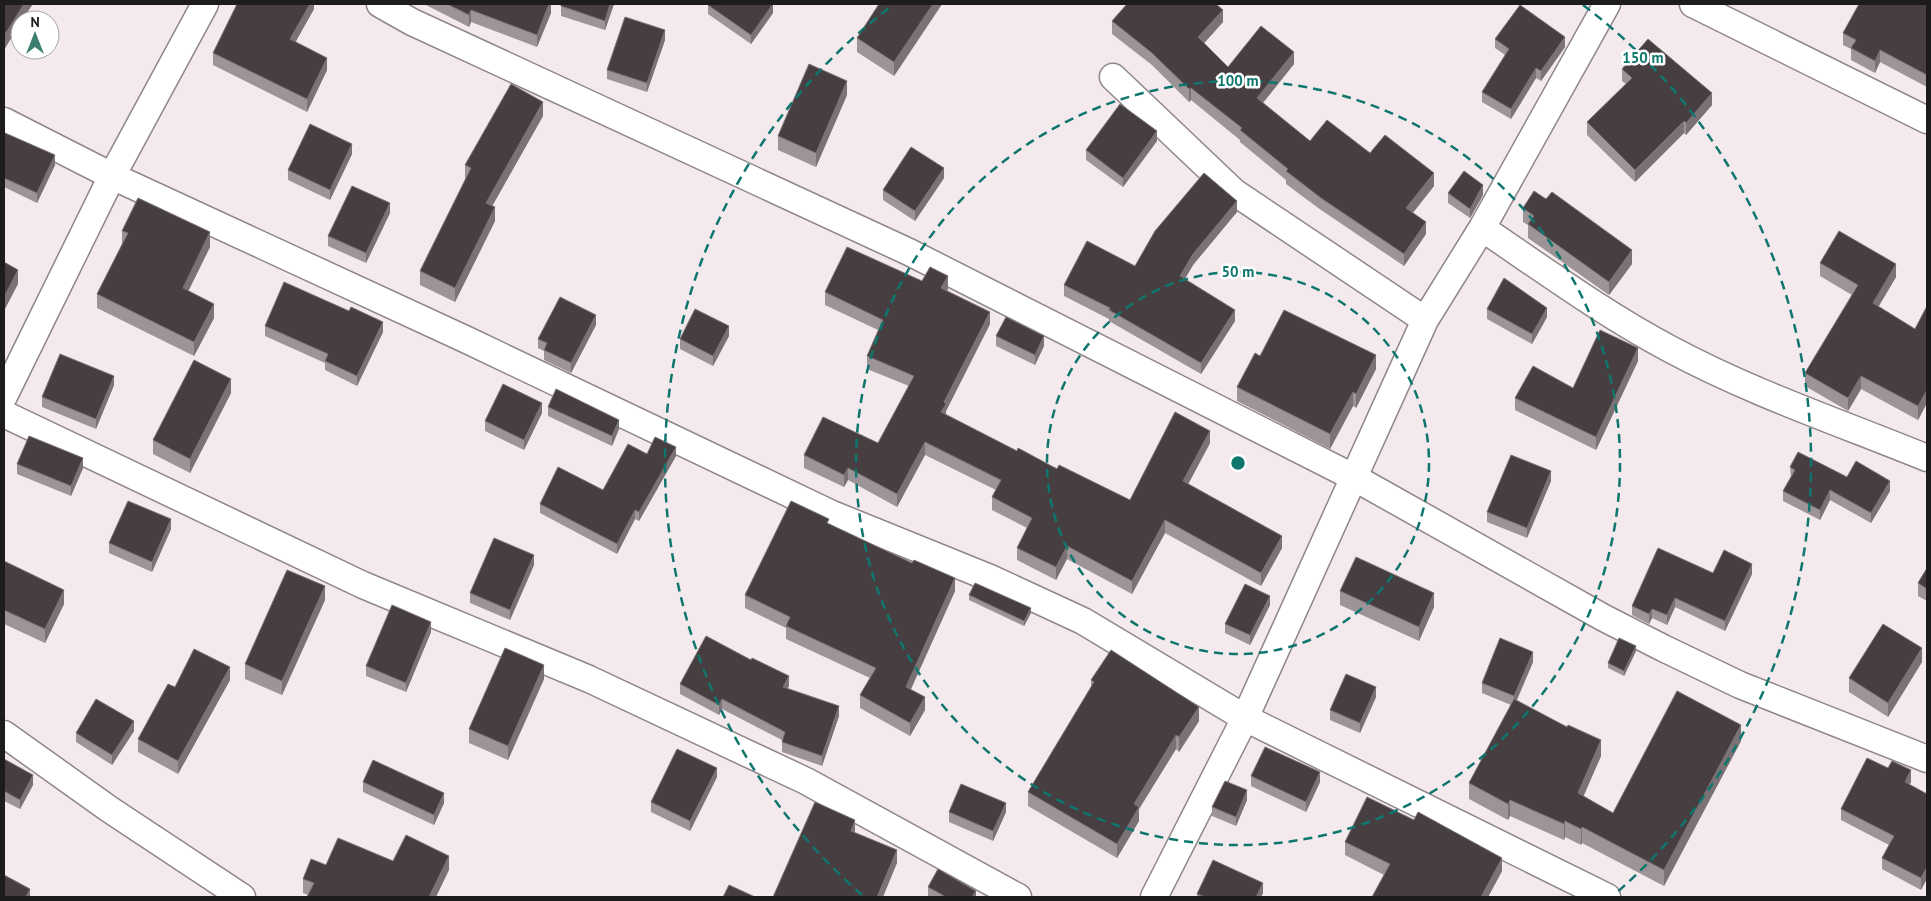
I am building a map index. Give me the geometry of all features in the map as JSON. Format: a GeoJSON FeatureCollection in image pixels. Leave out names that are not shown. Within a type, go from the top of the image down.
{"type":"FeatureCollection","features":[{"type":"Feature","properties":{"kind":"street"},"geometry":{"type":"LineString","coordinates":[[4,396],[112,176],[205,4]]}},
{"type":"Feature","properties":{"kind":"street"},"geometry":{"type":"LineString","coordinates":[[380,4],[412,22],[909,252],[1355,478],[1604,618],[1663,648],[1740,685],[1927,759]]}},
{"type":"Feature","properties":{"kind":"street"},"geometry":{"type":"LineString","coordinates":[[1154,897],[1245,718],[1425,320],[1482,228],[1607,4]]}},
{"type":"Feature","properties":{"kind":"street"},"geometry":{"type":"LineString","coordinates":[[1693,4],[1927,120]]}},
{"type":"Feature","properties":{"kind":"street"},"geometry":{"type":"LineString","coordinates":[[1113,77],[1234,192],[1425,320]]}},
{"type":"Feature","properties":{"kind":"street"},"geometry":{"type":"LineString","coordinates":[[4,121],[112,176],[458,336],[832,514],[990,578],[1084,621],[1245,718],[1607,897]]}},
{"type":"Feature","properties":{"kind":"street"},"geometry":{"type":"LineString","coordinates":[[1482,228],[1613,318],[1671,350],[1735,380],[1927,458]]}},
{"type":"Feature","properties":{"kind":"street"},"geometry":{"type":"LineString","coordinates":[[4,414],[362,585],[590,679],[806,781],[1018,897]]}},
{"type":"Feature","properties":{"kind":"street"},"geometry":{"type":"LineString","coordinates":[[4,734],[125,820],[242,897]]}},
{"type":"Feature","properties":{"kind":"building"},"geometry":{"type":"Polygon","coordinates":[[[4,4],[24,4],[20,10],[10,10],[10,26],[4,36],[4,4]]]}},
{"type":"Feature","properties":{"kind":"building"},"geometry":{"type":"Polygon","coordinates":[[[237,4],[310,4],[290,39],[327,58],[307,99],[213,53],[237,4]]]}},
{"type":"Feature","properties":{"kind":"building"},"geometry":{"type":"Polygon","coordinates":[[[447,4],[549,4],[537,35],[471,10],[469,15],[447,4]]]}},
{"type":"Feature","properties":{"kind":"building"},"geometry":{"type":"Polygon","coordinates":[[[561,4],[610,4],[605,21],[561,6],[561,4]]]}},
{"type":"Feature","properties":{"kind":"building"},"geometry":{"type":"Polygon","coordinates":[[[708,4],[773,4],[751,35],[708,4]]]}},
{"type":"Feature","properties":{"kind":"building"},"geometry":{"type":"Polygon","coordinates":[[[879,4],[933,4],[894,62],[857,38],[879,4]]]}},
{"type":"Feature","properties":{"kind":"building"},"geometry":{"type":"Polygon","coordinates":[[[1127,4],[1216,4],[1223,10],[1198,37],[1228,67],[1261,26],[1294,52],[1257,98],[1310,141],[1327,120],[1370,153],[1385,135],[1434,173],[1406,208],[1426,222],[1404,254],[1321,198],[1286,171],[1288,169],[1240,130],[1242,128],[1191,88],[1189,89],[1152,53],[1112,21],[1127,4]]]}},
{"type":"Feature","properties":{"kind":"building"},"geometry":{"type":"Polygon","coordinates":[[[1859,4],[1927,4],[1927,75],[1880,50],[1875,61],[1851,48],[1856,40],[1843,33],[1859,4]]]}},
{"type":"Feature","properties":{"kind":"building"},"geometry":{"type":"Polygon","coordinates":[[[1520,5],[1565,37],[1541,71],[1536,68],[1511,109],[1482,92],[1509,49],[1495,39],[1520,5]]]}},
{"type":"Feature","properties":{"kind":"building"},"geometry":{"type":"Polygon","coordinates":[[[625,17],[665,30],[647,83],[607,70],[625,17]]]}},
{"type":"Feature","properties":{"kind":"building"},"geometry":{"type":"Polygon","coordinates":[[[1648,39],[1712,93],[1686,123],[1684,121],[1635,170],[1587,122],[1632,78],[1622,69],[1648,39]]]}},
{"type":"Feature","properties":{"kind":"building"},"geometry":{"type":"Polygon","coordinates":[[[809,64],[847,81],[816,153],[778,136],[809,64]]]}},
{"type":"Feature","properties":{"kind":"building"},"geometry":{"type":"Polygon","coordinates":[[[511,84],[543,102],[486,203],[495,207],[455,288],[420,271],[471,168],[465,165],[511,84]]]}},
{"type":"Feature","properties":{"kind":"building"},"geometry":{"type":"Polygon","coordinates":[[[1120,104],[1157,131],[1123,178],[1086,150],[1120,104]]]}},
{"type":"Feature","properties":{"kind":"building"},"geometry":{"type":"Polygon","coordinates":[[[310,124],[352,144],[330,190],[288,170],[310,124]]]}},
{"type":"Feature","properties":{"kind":"building"},"geometry":{"type":"Polygon","coordinates":[[[5,133],[55,155],[37,193],[4,178],[5,133]]]}},
{"type":"Feature","properties":{"kind":"building"},"geometry":{"type":"Polygon","coordinates":[[[911,147],[944,168],[915,211],[883,190],[911,147]]]}},
{"type":"Feature","properties":{"kind":"building"},"geometry":{"type":"Polygon","coordinates":[[[1464,171],[1483,185],[1470,209],[1448,193],[1464,171]]]}},
{"type":"Feature","properties":{"kind":"building"},"geometry":{"type":"Polygon","coordinates":[[[1204,173],[1237,201],[1193,254],[1180,276],[1235,310],[1201,363],[1109,310],[1110,308],[1064,285],[1087,241],[1135,266],[1155,231],[1204,173]]]}},
{"type":"Feature","properties":{"kind":"building"},"geometry":{"type":"Polygon","coordinates":[[[352,186],[390,203],[366,253],[328,236],[352,186]]]}},
{"type":"Feature","properties":{"kind":"building"},"geometry":{"type":"Polygon","coordinates":[[[1534,191],[1546,199],[1552,192],[1632,250],[1609,282],[1528,224],[1534,216],[1523,208],[1534,191]]]}},
{"type":"Feature","properties":{"kind":"building"},"geometry":{"type":"Polygon","coordinates":[[[138,198],[210,232],[183,288],[214,304],[194,342],[97,294],[128,233],[122,231],[138,198]]]}},
{"type":"Feature","properties":{"kind":"building"},"geometry":{"type":"Polygon","coordinates":[[[1839,231],[1896,264],[1873,303],[1915,329],[1927,306],[1927,390],[1918,406],[1861,376],[1848,398],[1805,373],[1858,285],[1820,263],[1839,231]]]}},
{"type":"Feature","properties":{"kind":"building"},"geometry":{"type":"Polygon","coordinates":[[[847,247],[922,281],[930,267],[948,276],[941,288],[990,312],[944,402],[946,404],[941,412],[1017,451],[1018,448],[1057,469],[1059,465],[1130,500],[1175,412],[1210,431],[1183,481],[1282,536],[1261,573],[1165,520],[1132,581],[1067,546],[1056,567],[1017,548],[1032,518],[992,497],[1001,480],[925,442],[897,494],[848,468],[844,475],[804,455],[823,417],[878,443],[914,376],[867,356],[883,320],[825,292],[847,247]]]}},
{"type":"Feature","properties":{"kind":"building"},"geometry":{"type":"Polygon","coordinates":[[[4,262],[18,270],[4,297],[4,262]]]}},
{"type":"Feature","properties":{"kind":"building"},"geometry":{"type":"Polygon","coordinates":[[[1504,278],[1547,308],[1532,334],[1487,309],[1504,278]]]}},
{"type":"Feature","properties":{"kind":"building"},"geometry":{"type":"Polygon","coordinates":[[[284,282],[349,311],[351,307],[383,322],[357,376],[325,361],[328,354],[265,326],[284,282]]]}},
{"type":"Feature","properties":{"kind":"building"},"geometry":{"type":"Polygon","coordinates":[[[560,297],[596,315],[571,363],[544,350],[547,343],[538,339],[560,297]]]}},
{"type":"Feature","properties":{"kind":"building"},"geometry":{"type":"Polygon","coordinates":[[[695,309],[729,326],[713,356],[680,339],[695,309]]]}},
{"type":"Feature","properties":{"kind":"building"},"geometry":{"type":"Polygon","coordinates":[[[1284,310],[1376,355],[1356,394],[1353,392],[1330,434],[1237,387],[1255,353],[1260,356],[1284,310]]]}},
{"type":"Feature","properties":{"kind":"building"},"geometry":{"type":"Polygon","coordinates":[[[1006,317],[1044,336],[1035,355],[996,336],[1006,317]]]}},
{"type":"Feature","properties":{"kind":"building"},"geometry":{"type":"Polygon","coordinates":[[[1600,330],[1638,348],[1596,437],[1515,398],[1533,366],[1573,388],[1600,330]]]}},
{"type":"Feature","properties":{"kind":"building"},"geometry":{"type":"Polygon","coordinates":[[[60,354],[114,376],[96,419],[42,397],[60,354]]]}},
{"type":"Feature","properties":{"kind":"building"},"geometry":{"type":"Polygon","coordinates":[[[194,360],[231,379],[190,459],[153,440],[194,360]]]}},
{"type":"Feature","properties":{"kind":"building"},"geometry":{"type":"Polygon","coordinates":[[[503,384],[542,403],[524,440],[485,421],[503,384]]]}},
{"type":"Feature","properties":{"kind":"building"},"geometry":{"type":"Polygon","coordinates":[[[556,389],[619,420],[612,436],[548,407],[556,389]]]}},
{"type":"Feature","properties":{"kind":"building"},"geometry":{"type":"Polygon","coordinates":[[[29,436],[83,458],[71,486],[17,464],[29,436]]]}},
{"type":"Feature","properties":{"kind":"building"},"geometry":{"type":"Polygon","coordinates":[[[655,437],[676,447],[639,512],[635,510],[617,544],[540,504],[558,467],[603,490],[628,444],[647,454],[655,437]]]}},
{"type":"Feature","properties":{"kind":"building"},"geometry":{"type":"Polygon","coordinates":[[[1798,452],[1847,477],[1856,461],[1890,481],[1871,513],[1830,490],[1820,510],[1783,491],[1795,470],[1790,467],[1798,452]]]}},
{"type":"Feature","properties":{"kind":"building"},"geometry":{"type":"Polygon","coordinates":[[[1511,455],[1551,471],[1527,528],[1487,512],[1511,455]]]}},
{"type":"Feature","properties":{"kind":"building"},"geometry":{"type":"Polygon","coordinates":[[[128,501],[171,519],[152,562],[109,543],[128,501]]]}},
{"type":"Feature","properties":{"kind":"building"},"geometry":{"type":"Polygon","coordinates":[[[791,501],[829,519],[827,523],[912,563],[914,560],[955,578],[906,687],[925,697],[910,723],[860,695],[876,668],[786,626],[790,617],[745,595],[791,501]]]}},
{"type":"Feature","properties":{"kind":"building"},"geometry":{"type":"Polygon","coordinates":[[[494,538],[534,555],[510,610],[470,593],[494,538]]]}},
{"type":"Feature","properties":{"kind":"building"},"geometry":{"type":"Polygon","coordinates":[[[1658,548],[1713,573],[1724,550],[1752,564],[1725,621],[1675,598],[1667,615],[1652,609],[1649,614],[1632,606],[1658,548]]]}},
{"type":"Feature","properties":{"kind":"building"},"geometry":{"type":"Polygon","coordinates":[[[1356,557],[1434,593],[1419,627],[1340,591],[1356,557]]]}},
{"type":"Feature","properties":{"kind":"building"},"geometry":{"type":"Polygon","coordinates":[[[4,561],[64,590],[45,629],[4,610],[4,561]]]}},
{"type":"Feature","properties":{"kind":"building"},"geometry":{"type":"Polygon","coordinates":[[[1927,568],[1927,589],[1918,583],[1927,568]]]}},
{"type":"Feature","properties":{"kind":"building"},"geometry":{"type":"Polygon","coordinates":[[[287,570],[325,586],[282,681],[245,664],[287,570]]]}},
{"type":"Feature","properties":{"kind":"building"},"geometry":{"type":"Polygon","coordinates":[[[975,583],[1031,608],[1024,621],[969,595],[975,583]]]}},
{"type":"Feature","properties":{"kind":"building"},"geometry":{"type":"Polygon","coordinates":[[[1245,584],[1270,596],[1250,635],[1225,624],[1245,584]]]}},
{"type":"Feature","properties":{"kind":"building"},"geometry":{"type":"Polygon","coordinates":[[[392,605],[431,622],[406,683],[366,666],[392,605]]]}},
{"type":"Feature","properties":{"kind":"building"},"geometry":{"type":"Polygon","coordinates":[[[1883,624],[1922,648],[1888,703],[1849,678],[1883,624]]]}},
{"type":"Feature","properties":{"kind":"building"},"geometry":{"type":"Polygon","coordinates":[[[706,636],[751,660],[752,658],[789,676],[783,687],[839,706],[822,756],[782,742],[785,732],[722,699],[719,705],[680,684],[706,636]]]}},
{"type":"Feature","properties":{"kind":"building"},"geometry":{"type":"Polygon","coordinates":[[[1500,638],[1533,652],[1514,696],[1482,683],[1500,638]]]}},
{"type":"Feature","properties":{"kind":"building"},"geometry":{"type":"Polygon","coordinates":[[[1619,638],[1636,646],[1624,671],[1608,663],[1619,638]]]}},
{"type":"Feature","properties":{"kind":"building"},"geometry":{"type":"Polygon","coordinates":[[[505,648],[544,665],[508,746],[469,729],[505,648]]]}},
{"type":"Feature","properties":{"kind":"building"},"geometry":{"type":"Polygon","coordinates":[[[194,649],[230,667],[178,761],[138,739],[168,684],[175,687],[194,649]]]}},
{"type":"Feature","properties":{"kind":"building"},"geometry":{"type":"Polygon","coordinates":[[[1111,650],[1199,707],[1179,737],[1176,735],[1134,804],[1139,807],[1117,844],[1028,792],[1094,682],[1091,680],[1111,650]]]}},
{"type":"Feature","properties":{"kind":"building"},"geometry":{"type":"Polygon","coordinates":[[[1346,674],[1376,687],[1360,723],[1330,710],[1346,674]]]}},
{"type":"Feature","properties":{"kind":"building"},"geometry":{"type":"Polygon","coordinates":[[[1677,691],[1741,725],[1664,870],[1582,827],[1581,829],[1565,821],[1564,824],[1510,800],[1508,804],[1469,783],[1514,699],[1567,727],[1568,725],[1601,740],[1578,793],[1613,813],[1677,691]]]}},
{"type":"Feature","properties":{"kind":"building"},"geometry":{"type":"Polygon","coordinates":[[[96,699],[134,721],[112,755],[76,733],[96,699]]]}},
{"type":"Feature","properties":{"kind":"building"},"geometry":{"type":"Polygon","coordinates":[[[1265,747],[1320,772],[1306,802],[1251,776],[1265,747]]]}},
{"type":"Feature","properties":{"kind":"building"},"geometry":{"type":"Polygon","coordinates":[[[677,749],[717,768],[690,821],[651,802],[677,749]]]}},
{"type":"Feature","properties":{"kind":"building"},"geometry":{"type":"Polygon","coordinates":[[[1867,758],[1888,768],[1892,761],[1911,770],[1905,782],[1927,794],[1927,867],[1921,878],[1882,858],[1894,836],[1841,809],[1867,758]]]}},
{"type":"Feature","properties":{"kind":"building"},"geometry":{"type":"Polygon","coordinates":[[[4,759],[33,775],[20,800],[4,791],[4,759]]]}},
{"type":"Feature","properties":{"kind":"building"},"geometry":{"type":"Polygon","coordinates":[[[373,760],[444,793],[434,815],[363,782],[373,760]]]}},
{"type":"Feature","properties":{"kind":"building"},"geometry":{"type":"Polygon","coordinates":[[[1225,781],[1247,790],[1236,817],[1212,807],[1225,781]]]}},
{"type":"Feature","properties":{"kind":"building"},"geometry":{"type":"Polygon","coordinates":[[[961,784],[1006,803],[993,831],[949,812],[961,784]]]}},
{"type":"Feature","properties":{"kind":"building"},"geometry":{"type":"Polygon","coordinates":[[[1367,797],[1414,820],[1418,812],[1502,858],[1481,897],[1372,897],[1390,864],[1345,842],[1367,797]]]}},
{"type":"Feature","properties":{"kind":"building"},"geometry":{"type":"Polygon","coordinates":[[[815,802],[855,820],[851,831],[897,850],[877,897],[773,897],[815,802]]]}},
{"type":"Feature","properties":{"kind":"building"},"geometry":{"type":"Polygon","coordinates":[[[406,835],[449,856],[429,897],[307,897],[314,883],[303,879],[311,859],[326,865],[338,838],[393,861],[406,835]]]}},
{"type":"Feature","properties":{"kind":"building"},"geometry":{"type":"Polygon","coordinates":[[[1213,860],[1263,883],[1256,897],[1205,897],[1197,894],[1213,860]]]}},
{"type":"Feature","properties":{"kind":"building"},"geometry":{"type":"Polygon","coordinates":[[[938,869],[976,891],[972,897],[946,897],[928,887],[938,869]]]}},
{"type":"Feature","properties":{"kind":"building"},"geometry":{"type":"Polygon","coordinates":[[[4,875],[30,889],[26,897],[4,897],[4,875]]]}},
{"type":"Feature","properties":{"kind":"building"},"geometry":{"type":"Polygon","coordinates":[[[729,885],[755,897],[723,897],[729,885]]]}}]}
